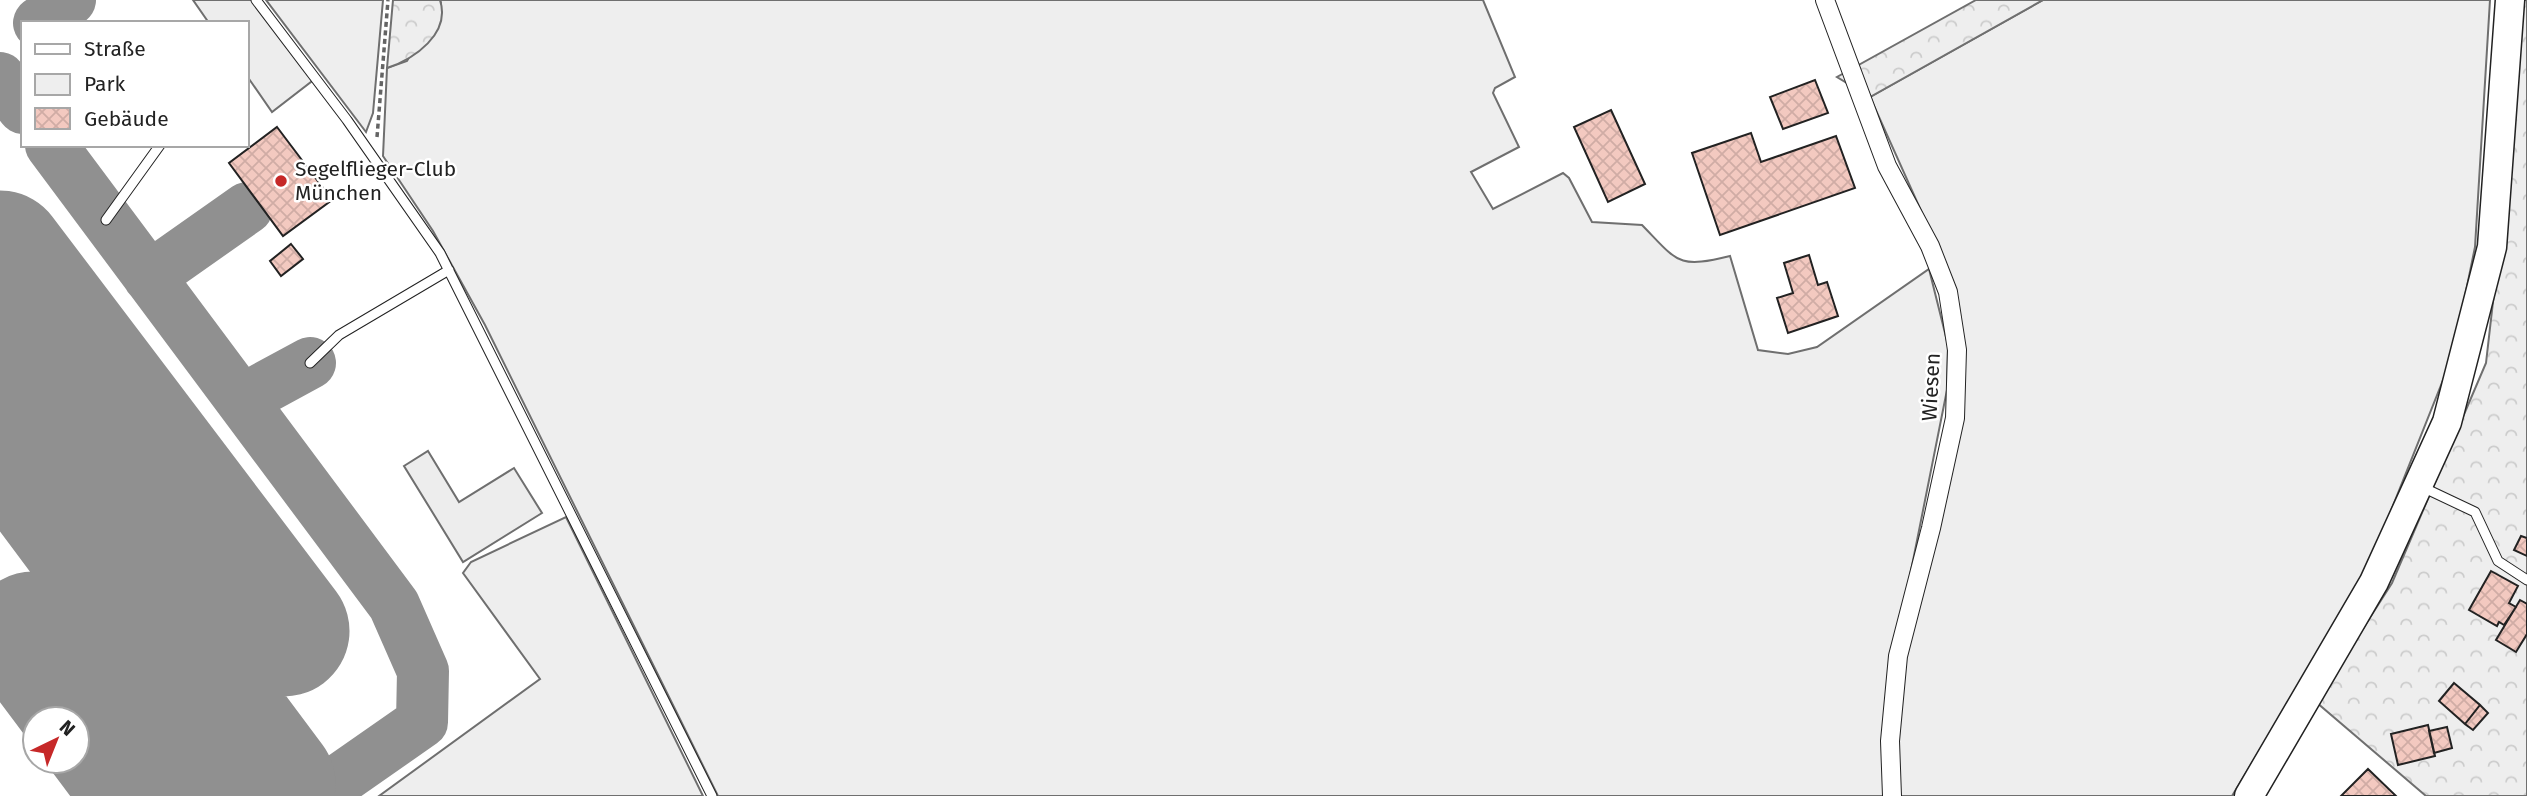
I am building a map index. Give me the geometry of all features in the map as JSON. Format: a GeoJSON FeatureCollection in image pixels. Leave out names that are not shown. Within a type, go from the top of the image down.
{"type":"FeatureCollection","features":[{"type":"Feature","properties":{"kind":"main road"},"geometry":{"type":"LineString","coordinates":[[2249,796],[2374,582],[2447,422],[2492,247],[2510,0]]}},
{"type":"Feature","properties":{"kind":"street","name":"Wiesen"},"geometry":{"type":"LineString","coordinates":[[1825,0],[1887,166],[1930,246],[1948,292],[1957,350],[1955,418],[1931,528],[1898,656],[1890,741],[1892,796]]}},
{"type":"Feature","properties":{"kind":"lane"},"geometry":{"type":"LineString","coordinates":[[256,0],[369,151],[449,270],[712,796]]}},
{"type":"Feature","properties":{"kind":"lane"},"geometry":{"type":"LineString","coordinates":[[106,220],[159,147]]}},
{"type":"Feature","properties":{"kind":"lane"},"geometry":{"type":"LineString","coordinates":[[310,363],[339,335],[449,270]]}},
{"type":"Feature","properties":{"kind":"lane"},"geometry":{"type":"LineString","coordinates":[[2418,485],[2475,512],[2498,561],[2527,580]]}},
{"type":"Feature","properties":{"kind":"path"},"geometry":{"type":"LineString","coordinates":[[369,151],[377,138],[388,0]]}},
{"type":"Feature","properties":{"kind":"green space"},"geometry":{"type":"Polygon","coordinates":[[[266,0],[383,0],[373,113],[366,132],[266,0]]]}},
{"type":"Feature","properties":{"kind":"green space"},"geometry":{"type":"Polygon","coordinates":[[[393,0],[440,0],[442,12],[440,24],[428,43],[408,58],[387,68],[393,0]]]}},
{"type":"Feature","properties":{"kind":"green space"},"geometry":{"type":"Polygon","coordinates":[[[440,0],[1483,0],[1515,77],[1495,88],[1493,93],[1519,147],[1471,172],[1493,209],[1563,173],[1569,178],[1592,222],[1642,225],[1663,247],[1688,262],[1730,256],[1758,350],[1788,354],[1817,347],[1929,269],[1948,345],[1947,390],[1892,666],[1885,796],[718,796],[485,325],[433,231],[383,156],[387,68],[407,61],[441,3],[440,0]]]}},
{"type":"Feature","properties":{"kind":"green space"},"geometry":{"type":"Polygon","coordinates":[[[1976,0],[2043,0],[1870,97],[1837,77],[1976,0]]]}},
{"type":"Feature","properties":{"kind":"green space"},"geometry":{"type":"Polygon","coordinates":[[[2043,0],[2490,0],[2475,247],[2453,355],[2365,576],[2232,796],[1897,796],[1894,749],[1906,657],[1958,419],[1936,244],[1870,97],[2043,0]]]}},
{"type":"Feature","properties":{"kind":"green space"},"geometry":{"type":"Polygon","coordinates":[[[2523,0],[2527,0],[2527,796],[2426,796],[2316,702],[2392,583],[2486,363],[2511,144],[2523,0]]]}},
{"type":"Feature","properties":{"kind":"green space"},"geometry":{"type":"Polygon","coordinates":[[[566,517],[703,796],[379,796],[540,679],[463,573],[471,562],[566,517]]]}},
{"type":"Feature","properties":{"kind":"shaded area"},"geometry":{"type":"Polygon","coordinates":[[[193,0],[256,0],[316,78],[272,112],[248,77],[248,21],[208,21],[193,0]]]}},
{"type":"Feature","properties":{"kind":"shaded area"},"geometry":{"type":"Polygon","coordinates":[[[428,451],[459,502],[514,468],[542,513],[463,562],[404,466],[428,451]]]}},
{"type":"Feature","properties":{"kind":"building"},"geometry":{"type":"Polygon","coordinates":[[[1815,80],[1828,113],[1783,129],[1770,97],[1815,80]]]}},
{"type":"Feature","properties":{"kind":"building"},"geometry":{"type":"Polygon","coordinates":[[[1611,110],[1645,184],[1608,202],[1574,127],[1611,110]]]}},
{"type":"Feature","properties":{"kind":"building","name":"Segelflieger-Club München"},"geometry":{"type":"Polygon","coordinates":[[[277,127],[332,200],[283,236],[229,163],[277,127]]]}},
{"type":"Feature","properties":{"kind":"building"},"geometry":{"type":"Polygon","coordinates":[[[1751,133],[1761,162],[1836,136],[1855,188],[1720,235],[1692,153],[1751,133]]]}},
{"type":"Feature","properties":{"kind":"building"},"geometry":{"type":"Polygon","coordinates":[[[291,244],[303,259],[281,276],[270,261],[291,244]]]}},
{"type":"Feature","properties":{"kind":"building"},"geometry":{"type":"Polygon","coordinates":[[[1809,255],[1818,285],[1827,282],[1838,316],[1788,333],[1777,298],[1793,293],[1784,263],[1809,255]]]}},
{"type":"Feature","properties":{"kind":"building"},"geometry":{"type":"Polygon","coordinates":[[[2521,536],[2527,538],[2527,556],[2514,550],[2521,536]]]}},
{"type":"Feature","properties":{"kind":"building"},"geometry":{"type":"Polygon","coordinates":[[[2491,571],[2518,586],[2509,603],[2516,607],[2504,625],[2499,622],[2497,626],[2469,610],[2491,571]]]}},
{"type":"Feature","properties":{"kind":"building"},"geometry":{"type":"Polygon","coordinates":[[[2520,600],[2527,604],[2527,634],[2516,652],[2496,640],[2520,600]]]}},
{"type":"Feature","properties":{"kind":"building"},"geometry":{"type":"Polygon","coordinates":[[[2454,683],[2480,705],[2465,724],[2439,701],[2454,683]]]}},
{"type":"Feature","properties":{"kind":"building"},"geometry":{"type":"Polygon","coordinates":[[[2480,705],[2488,713],[2473,730],[2465,724],[2480,705]]]}},
{"type":"Feature","properties":{"kind":"building"},"geometry":{"type":"Polygon","coordinates":[[[2428,725],[2435,756],[2398,765],[2391,734],[2428,725]]]}},
{"type":"Feature","properties":{"kind":"building"},"geometry":{"type":"Polygon","coordinates":[[[2447,727],[2452,748],[2434,753],[2429,731],[2447,727]]]}},
{"type":"Feature","properties":{"kind":"building"},"geometry":{"type":"Polygon","coordinates":[[[2368,769],[2396,796],[2341,796],[2368,769]]]}},
{"type":"Feature","properties":{"kind":"taxiway"},"geometry":{"type":"LineString","coordinates":[[42,21],[70,0]]}},
{"type":"Feature","properties":{"kind":"taxiway"},"geometry":{"type":"LineString","coordinates":[[0,78],[21,105]]}},
{"type":"Feature","properties":{"kind":"taxiway"},"geometry":{"type":"LineString","coordinates":[[52,147],[394,605],[423,671],[422,722],[316,796]]}},
{"type":"Feature","properties":{"kind":"taxiway"},"geometry":{"type":"LineString","coordinates":[[149,277],[247,208]]}},
{"type":"Feature","properties":{"kind":"taxiway"},"geometry":{"type":"LineString","coordinates":[[242,400],[310,363]]}},
{"type":"Feature","properties":{"kind":"taxiway"},"geometry":{"type":"LineString","coordinates":[[270,784],[282,796]]}},
{"type":"Feature","properties":{"kind":"runway"},"geometry":{"type":"LineString","coordinates":[[0,256],[284,631]]}},
{"type":"Feature","properties":{"kind":"runway"},"geometry":{"type":"LineString","coordinates":[[0,422],[270,784]]}},
{"type":"Feature","properties":{"kind":"runway"},"geometry":{"type":"LineString","coordinates":[[33,637],[152,796]]}},
{"type":"Feature","properties":{"kind":"place","name":"Segelflieger-Club München"},"geometry":{"type":"Point","coordinates":[281,181]}}]}
